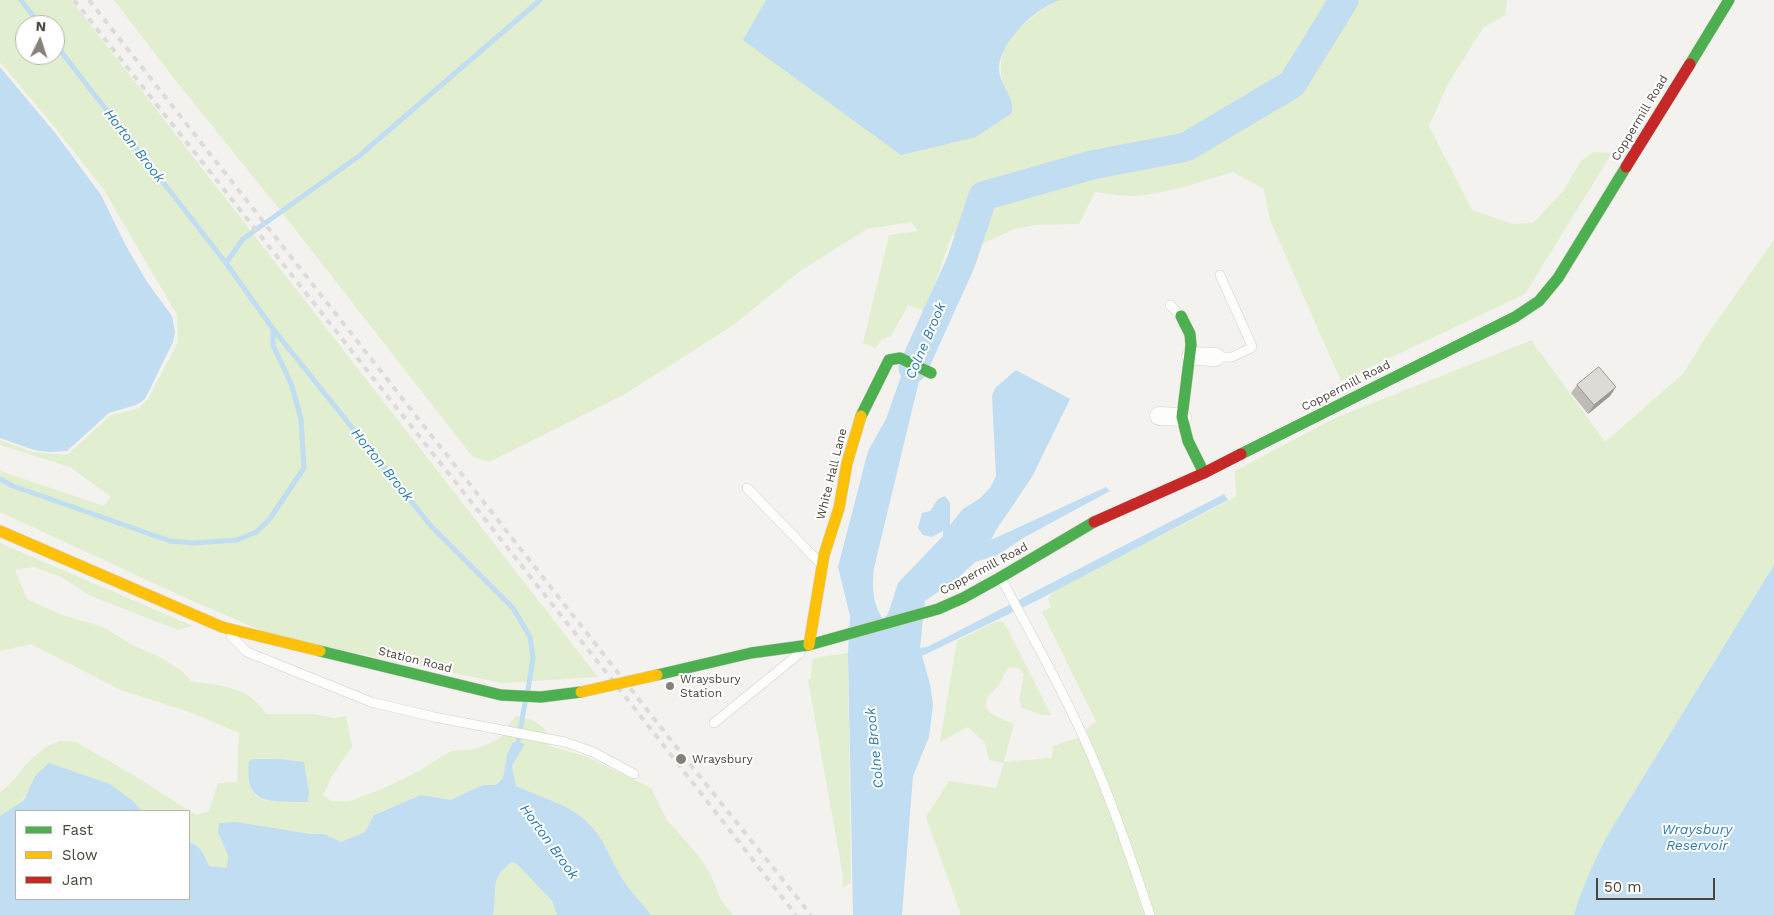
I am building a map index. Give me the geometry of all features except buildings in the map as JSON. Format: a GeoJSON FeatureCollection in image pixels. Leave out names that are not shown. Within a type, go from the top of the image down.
{"type":"FeatureCollection","features":[{"type":"Feature","properties":{"kind":"street","name":"Coppermill Road"},"geometry":{"type":"LineString","coordinates":[[840,638],[938,609],[963,598],[1099,519],[1204,473],[1515,317],[1539,301],[1558,278],[1729,0]]}},
{"type":"Feature","properties":{"kind":"street"},"geometry":{"type":"LineString","coordinates":[[1181,316],[1190,334],[1190,356],[1182,418],[1188,441],[1204,473]]}},
{"type":"Feature","properties":{"kind":"street"},"geometry":{"type":"LineString","coordinates":[[1190,356],[1216,357]]}},
{"type":"Feature","properties":{"kind":"street","name":"White Hall Lane"},"geometry":{"type":"LineString","coordinates":[[809,645],[823,566],[839,508],[847,464],[863,410],[889,360],[900,358],[931,373]]}},
{"type":"Feature","properties":{"kind":"street"},"geometry":{"type":"LineString","coordinates":[[1159,416],[1182,418]]}},
{"type":"Feature","properties":{"kind":"street","name":"Station Road"},"geometry":{"type":"LineString","coordinates":[[0,531],[222,628],[501,695],[542,697],[581,692],[752,653],[809,645],[840,638]]}},
{"type":"Feature","properties":{"kind":"lane"},"geometry":{"type":"LineString","coordinates":[[1216,357],[1232,357],[1252,346],[1220,275]]}},
{"type":"Feature","properties":{"kind":"lane"},"geometry":{"type":"LineString","coordinates":[[1170,305],[1181,316]]}},
{"type":"Feature","properties":{"kind":"lane"},"geometry":{"type":"LineString","coordinates":[[747,488],[823,566]]}},
{"type":"Feature","properties":{"kind":"lane"},"geometry":{"type":"LineString","coordinates":[[1001,577],[1071,710],[1090,753],[1118,818],[1150,915]]}},
{"type":"Feature","properties":{"kind":"lane"},"geometry":{"type":"LineString","coordinates":[[222,628],[247,652],[372,702],[434,717],[565,742],[593,752],[634,774]]}},
{"type":"Feature","properties":{"kind":"lane"},"geometry":{"type":"LineString","coordinates":[[714,723],[809,645]]}},
{"type":"Feature","properties":{"kind":"green space"},"geometry":{"type":"Polygon","coordinates":[[[0,0],[71,0],[598,677],[502,683],[274,636],[188,599],[0,512],[0,471],[104,506],[111,497],[70,467],[0,445],[0,440],[33,452],[67,455],[111,415],[139,408],[148,399],[178,342],[177,315],[104,190],[0,62],[0,0]]]}},
{"type":"Feature","properties":{"kind":"green space"},"geometry":{"type":"Polygon","coordinates":[[[114,0],[766,0],[744,40],[1002,80],[1001,60],[1013,36],[1041,10],[1061,0],[1507,0],[1505,15],[1483,28],[1449,82],[1429,126],[1472,210],[1512,224],[1533,223],[1564,190],[1581,161],[1593,152],[1612,153],[1525,294],[1341,381],[1270,220],[1264,189],[1233,172],[1182,187],[1143,195],[1121,196],[1095,192],[1079,224],[1036,225],[1014,229],[980,245],[952,235],[925,311],[908,305],[891,336],[883,339],[875,348],[863,343],[889,235],[918,231],[911,222],[867,229],[800,271],[735,324],[625,394],[489,462],[472,456],[114,0]]]}},
{"type":"Feature","properties":{"kind":"green space"},"geometry":{"type":"Polygon","coordinates":[[[1774,240],[1774,565],[1607,836],[1593,865],[1574,915],[960,915],[926,817],[949,781],[996,788],[1004,763],[989,760],[985,743],[968,727],[940,742],[957,641],[995,622],[1004,622],[1051,715],[1041,715],[1022,708],[1019,700],[1024,674],[1018,668],[1009,667],[999,685],[989,695],[986,703],[986,707],[993,715],[1014,724],[1004,762],[1052,758],[1053,746],[1077,738],[1096,721],[1042,612],[1051,607],[1048,599],[1054,591],[1236,497],[1235,471],[1335,418],[1532,340],[1538,352],[1540,352],[1605,442],[1683,374],[1707,335],[1774,240]]]}},
{"type":"Feature","properties":{"kind":"green space"},"geometry":{"type":"Polygon","coordinates":[[[0,543],[193,626],[178,630],[91,596],[61,577],[34,567],[15,570],[27,599],[62,615],[103,627],[134,646],[160,657],[183,672],[191,681],[223,686],[243,693],[259,705],[266,714],[313,714],[334,718],[346,716],[352,747],[333,774],[323,795],[331,801],[350,801],[382,789],[419,771],[451,751],[471,750],[486,745],[500,738],[515,716],[533,720],[545,729],[549,746],[585,756],[651,788],[667,820],[698,855],[710,873],[721,900],[733,915],[651,915],[623,880],[602,841],[591,826],[576,813],[562,805],[516,786],[512,766],[525,744],[507,755],[503,778],[496,785],[484,785],[451,800],[441,799],[386,809],[374,815],[365,832],[341,842],[324,834],[218,833],[228,855],[227,869],[209,866],[202,851],[190,842],[190,811],[196,815],[209,811],[218,783],[237,782],[239,733],[192,713],[121,690],[31,644],[0,651],[0,543]],[[247,777],[256,796],[267,801],[308,802],[309,793],[247,777]]]}},
{"type":"Feature","properties":{"kind":"green space"},"geometry":{"type":"Polygon","coordinates":[[[848,653],[851,883],[842,888],[843,876],[808,680],[811,678],[814,658],[848,653]]]}},
{"type":"Feature","properties":{"kind":"green space"},"geometry":{"type":"Polygon","coordinates":[[[60,741],[76,742],[188,810],[141,810],[133,801],[35,776],[22,800],[0,816],[0,792],[11,783],[29,761],[46,747],[60,741]]]}},
{"type":"Feature","properties":{"kind":"green space"},"geometry":{"type":"Polygon","coordinates":[[[512,862],[517,864],[552,901],[557,915],[493,915],[497,880],[504,869],[512,862]]]}},
{"type":"Feature","properties":{"kind":"water"},"geometry":{"type":"Polygon","coordinates":[[[766,0],[1061,0],[1031,17],[1012,37],[1005,48],[999,69],[1011,101],[1012,113],[976,137],[901,155],[743,40],[766,0]]]}},
{"type":"Feature","properties":{"kind":"water"},"geometry":{"type":"Polygon","coordinates":[[[0,67],[56,134],[101,195],[125,244],[147,282],[172,316],[175,332],[173,342],[145,399],[136,405],[109,413],[67,451],[49,452],[34,450],[0,438],[0,67]]]}},
{"type":"Feature","properties":{"kind":"water"},"geometry":{"type":"Polygon","coordinates":[[[917,331],[937,335],[932,357],[919,381],[874,568],[874,594],[879,613],[883,619],[888,614],[898,583],[943,536],[943,531],[932,537],[923,535],[918,528],[922,513],[930,511],[938,499],[945,496],[950,503],[950,525],[963,509],[979,499],[990,488],[996,476],[992,396],[995,388],[1016,370],[1070,399],[1032,477],[991,540],[1106,487],[1110,491],[1023,538],[998,555],[975,562],[958,578],[925,601],[920,648],[939,641],[1224,494],[1228,500],[1036,601],[922,656],[930,684],[933,705],[929,737],[913,776],[902,915],[853,915],[848,653],[850,616],[838,567],[868,451],[886,419],[917,331]]]}},
{"type":"Feature","properties":{"kind":"water","name":"Wraysbury Reservoir"},"geometry":{"type":"Polygon","coordinates":[[[1774,565],[1774,915],[1574,915],[1593,865],[1607,836],[1774,565]]]}},
{"type":"Feature","properties":{"kind":"water"},"geometry":{"type":"Polygon","coordinates":[[[513,742],[525,744],[512,766],[516,786],[562,805],[576,813],[591,826],[602,841],[623,880],[651,915],[557,915],[552,901],[517,864],[512,862],[504,868],[497,880],[493,915],[0,915],[0,816],[24,800],[35,776],[49,763],[110,784],[133,801],[141,810],[15,810],[15,900],[190,900],[190,843],[202,851],[209,866],[227,868],[228,855],[218,833],[219,823],[236,822],[310,834],[324,834],[341,842],[365,832],[374,815],[421,795],[451,800],[484,785],[496,785],[503,778],[507,755],[513,742]]]}},
{"type":"Feature","properties":{"kind":"water"},"geometry":{"type":"Polygon","coordinates":[[[254,759],[304,762],[309,793],[308,802],[273,801],[264,799],[256,794],[251,787],[248,776],[249,761],[254,759]]]}},
{"type":"Feature","properties":{"kind":"waterway","name":"Horton Brook"},"geometry":{"type":"LineString","coordinates":[[21,0],[32,15]]}},
{"type":"Feature","properties":{"kind":"waterway"},"geometry":{"type":"LineString","coordinates":[[226,263],[243,239],[359,156],[540,0]]}},
{"type":"Feature","properties":{"kind":"waterway","name":"Colne Brook"},"geometry":{"type":"LineString","coordinates":[[913,368],[961,262],[983,196],[1092,165],[1186,147],[1292,84],[1344,0]]}},
{"type":"Feature","properties":{"kind":"waterway","name":"Horton Brook"},"geometry":{"type":"LineString","coordinates":[[65,57],[226,263],[273,329],[431,526],[513,608],[530,637],[533,658],[528,690]]}},
{"type":"Feature","properties":{"kind":"waterway"},"geometry":{"type":"LineString","coordinates":[[0,479],[13,486],[170,541],[193,543],[237,540],[256,532],[269,520],[304,468],[301,419],[292,386],[273,345],[273,329]]}},
{"type":"Feature","properties":{"kind":"waterway","name":"Horton Brook"},"geometry":{"type":"LineString","coordinates":[[516,748],[525,703]]}},
{"type":"Feature","properties":{"kind":"railway"},"geometry":{"type":"LineString","coordinates":[[74,0],[796,915]]}},
{"type":"Feature","properties":{"kind":"railway"},"geometry":{"type":"LineString","coordinates":[[89,0],[685,758],[811,915]]}},
{"type":"Feature","properties":{"kind":"traffic: fast"},"geometry":{"type":"LineString","coordinates":[[1690,64],[1729,0]]}},
{"type":"Feature","properties":{"kind":"traffic: fast"},"geometry":{"type":"LineString","coordinates":[[1241,454],[1515,317],[1539,301],[1558,278],[1626,167]]}},
{"type":"Feature","properties":{"kind":"traffic: fast"},"geometry":{"type":"LineString","coordinates":[[1181,316],[1190,334],[1191,345],[1182,417],[1188,441],[1204,473]]}},
{"type":"Feature","properties":{"kind":"traffic: fast"},"geometry":{"type":"LineString","coordinates":[[861,416],[889,360],[900,358],[931,373]]}},
{"type":"Feature","properties":{"kind":"traffic: fast"},"geometry":{"type":"LineString","coordinates":[[657,675],[751,653],[809,645],[938,609],[963,598],[1001,577],[1094,522]]}},
{"type":"Feature","properties":{"kind":"traffic: fast"},"geometry":{"type":"LineString","coordinates":[[320,651],[501,695],[541,697],[581,692]]}},
{"type":"Feature","properties":{"kind":"traffic: slow"},"geometry":{"type":"LineString","coordinates":[[809,645],[824,555],[839,508],[847,463],[861,416]]}},
{"type":"Feature","properties":{"kind":"traffic: slow"},"geometry":{"type":"LineString","coordinates":[[0,531],[222,627],[320,651]]}},
{"type":"Feature","properties":{"kind":"traffic: slow"},"geometry":{"type":"LineString","coordinates":[[581,692],[657,675]]}},
{"type":"Feature","properties":{"kind":"traffic: jam"},"geometry":{"type":"LineString","coordinates":[[1626,167],[1690,64]]}},
{"type":"Feature","properties":{"kind":"traffic: jam"},"geometry":{"type":"LineString","coordinates":[[1094,522],[1204,473],[1241,454]]}},
{"type":"Feature","properties":{"kind":"place","name":"Wraysbury Station"},"geometry":{"type":"Point","coordinates":[670,686]}},
{"type":"Feature","properties":{"kind":"place","name":"Wraysbury"},"geometry":{"type":"Point","coordinates":[681,759]}}]}
